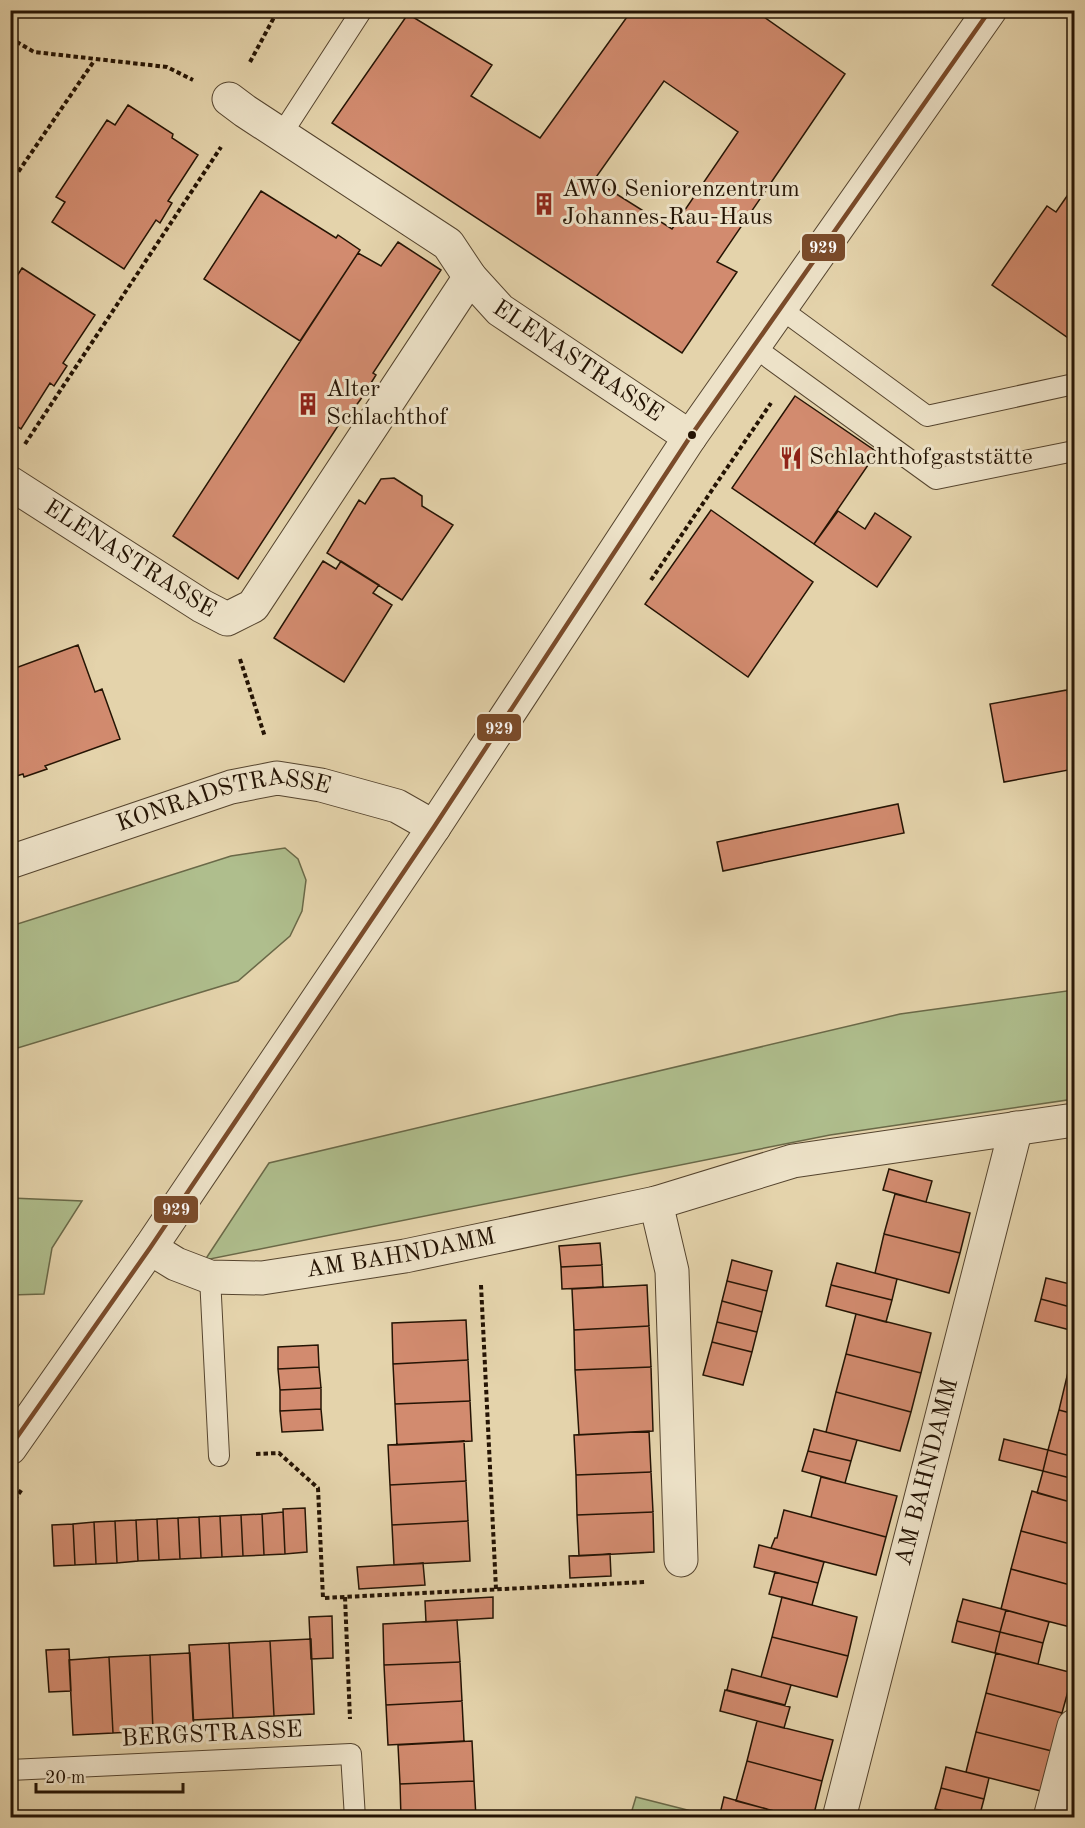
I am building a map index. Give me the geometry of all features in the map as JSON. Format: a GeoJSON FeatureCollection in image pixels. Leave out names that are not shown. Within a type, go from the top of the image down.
{"type":"FeatureCollection","features":[{"type":"Feature","properties":{"kind":"street"},"geometry":{"type":"LineString","coordinates":[[10,1448],[150,1248],[434,827],[690,437],[990,10]]}},
{"type":"Feature","properties":{"kind":"street","name":"ELENASTRASSE"},"geometry":{"type":"LineString","coordinates":[[237,105],[448,244],[470,277],[500,310],[690,437]]}},
{"type":"Feature","properties":{"kind":"street","name":"ELENASTRASSE"},"geometry":{"type":"LineString","coordinates":[[10,483],[202,606],[228,619],[254,606],[470,277]]}},
{"type":"Feature","properties":{"kind":"street","name":"KONRADSTRASSE"},"geometry":{"type":"LineString","coordinates":[[10,862],[231,787],[277,778],[321,785],[397,806],[434,827]]}},
{"type":"Feature","properties":{"kind":"street","name":"AM BAHNDAMM"},"geometry":{"type":"LineString","coordinates":[[150,1248],[176,1264],[210,1277],[262,1278],[405,1256],[656,1203],[793,1161],[1074,1120]]}},
{"type":"Feature","properties":{"kind":"street","name":"AM BAHNDAMM"},"geometry":{"type":"LineString","coordinates":[[839,1818],[1016,1128]]}},
{"type":"Feature","properties":{"kind":"street"},"geometry":{"type":"LineString","coordinates":[[656,1203],[672,1271],[681,1560]]}},
{"type":"Feature","properties":{"kind":"street"},"geometry":{"type":"LineString","coordinates":[[1050,1818],[1074,1726]]}},
{"type":"Feature","properties":{"kind":"lane"},"geometry":{"type":"LineString","coordinates":[[280,135],[362,10]]}},
{"type":"Feature","properties":{"kind":"lane"},"geometry":{"type":"LineString","coordinates":[[781,309],[927,416],[1074,384]]}},
{"type":"Feature","properties":{"kind":"lane"},"geometry":{"type":"LineString","coordinates":[[754,347],[936,479],[1074,451]]}},
{"type":"Feature","properties":{"kind":"lane"},"geometry":{"type":"LineString","coordinates":[[210,1277],[219,1456]]}},
{"type":"Feature","properties":{"kind":"lane"},"geometry":{"type":"LineString","coordinates":[[351,1754],[355,1818]]}},
{"type":"Feature","properties":{"kind":"lane","name":"BERGSTRASSE"},"geometry":{"type":"LineString","coordinates":[[10,1770],[351,1754]]}},
{"type":"Feature","properties":{"kind":"path"},"geometry":{"type":"LineString","coordinates":[[24,447],[237,105],[278,10]]}},
{"type":"Feature","properties":{"kind":"path"},"geometry":{"type":"LineString","coordinates":[[10,38],[34,52],[94,61],[167,67],[237,105]]}},
{"type":"Feature","properties":{"kind":"path"},"geometry":{"type":"LineString","coordinates":[[10,184],[94,61]]}},
{"type":"Feature","properties":{"kind":"path"},"geometry":{"type":"LineString","coordinates":[[228,619],[277,778]]}},
{"type":"Feature","properties":{"kind":"path"},"geometry":{"type":"LineString","coordinates":[[479,1239],[495,1589]]}},
{"type":"Feature","properties":{"kind":"path"},"geometry":{"type":"LineString","coordinates":[[219,1456],[279,1453],[318,1488],[322,1598],[678,1580],[681,1560]]}},
{"type":"Feature","properties":{"kind":"path"},"geometry":{"type":"LineString","coordinates":[[345,1597],[351,1754]]}},
{"type":"Feature","properties":{"kind":"green space"},"geometry":{"type":"Polygon","coordinates":[[[285,848],[298,859],[306,880],[302,911],[290,936],[238,981],[11,1050],[11,926],[231,856],[285,848]]]}},
{"type":"Feature","properties":{"kind":"green space"},"geometry":{"type":"Polygon","coordinates":[[[1074,990],[1074,1099],[830,1135],[205,1260],[269,1163],[900,1014],[1074,990]]]}},
{"type":"Feature","properties":{"kind":"green space"},"geometry":{"type":"Polygon","coordinates":[[[11,1198],[82,1201],[52,1248],[44,1294],[11,1295],[11,1198]]]}},
{"type":"Feature","properties":{"kind":"green space"},"geometry":{"type":"Polygon","coordinates":[[[636,1797],[715,1817],[630,1817],[636,1797]]]}},
{"type":"Feature","properties":{"kind":"building","name":"AWO Seniorenzentrum Johannes-Rau-Haus"},"geometry":{"type":"Polygon","coordinates":[[[632,10],[754,10],[845,74],[717,262],[737,272],[682,353],[332,123],[408,14],[492,65],[471,96],[540,138],[632,10]],[[664,81],[594,180],[672,229],[738,132],[664,81]]]}},
{"type":"Feature","properties":{"kind":"building"},"geometry":{"type":"Polygon","coordinates":[[[128,105],[173,134],[172,138],[198,155],[168,201],[172,203],[160,223],[156,220],[124,269],[52,222],[65,202],[56,197],[107,120],[115,125],[128,105]]]}},
{"type":"Feature","properties":{"kind":"building"},"geometry":{"type":"Polygon","coordinates":[[[1074,186],[1074,342],[992,285],[1047,206],[1056,212],[1074,186]]]}},
{"type":"Feature","properties":{"kind":"building","name":"Alter Schlachthof"},"geometry":{"type":"Polygon","coordinates":[[[261,191],[336,238],[338,235],[360,250],[300,341],[204,279],[261,191]]]}},
{"type":"Feature","properties":{"kind":"building","name":"Alter Schlachthof"},"geometry":{"type":"Polygon","coordinates":[[[398,242],[441,270],[373,373],[376,375],[363,396],[350,414],[347,412],[238,579],[173,536],[358,253],[381,266],[398,242]]]}},
{"type":"Feature","properties":{"kind":"building"},"geometry":{"type":"Polygon","coordinates":[[[22,268],[95,315],[63,363],[67,366],[54,386],[50,383],[21,429],[10,422],[10,287],[22,268]]]}},
{"type":"Feature","properties":{"kind":"building"},"geometry":{"type":"Polygon","coordinates":[[[795,396],[877,452],[814,544],[732,488],[795,396]]]}},
{"type":"Feature","properties":{"kind":"building"},"geometry":{"type":"Polygon","coordinates":[[[394,478],[422,496],[422,506],[453,525],[402,600],[327,553],[359,500],[365,504],[381,479],[394,478]]]}},
{"type":"Feature","properties":{"kind":"building"},"geometry":{"type":"Polygon","coordinates":[[[711,510],[813,582],[748,677],[645,604],[711,510]]]}},
{"type":"Feature","properties":{"kind":"building"},"geometry":{"type":"Polygon","coordinates":[[[838,511],[865,529],[875,513],[911,537],[877,587],[814,544],[838,511]]]}},
{"type":"Feature","properties":{"kind":"building"},"geometry":{"type":"Polygon","coordinates":[[[323,561],[336,569],[341,561],[379,585],[373,593],[392,605],[344,682],[274,638],[323,561]]]}},
{"type":"Feature","properties":{"kind":"building"},"geometry":{"type":"Polygon","coordinates":[[[78,645],[95,692],[102,689],[120,739],[45,766],[47,769],[24,777],[23,774],[10,778],[10,670],[78,645]]]}},
{"type":"Feature","properties":{"kind":"building"},"geometry":{"type":"Polygon","coordinates":[[[1074,689],[1074,736],[1067,690],[1074,689]]]}},
{"type":"Feature","properties":{"kind":"building"},"geometry":{"type":"Polygon","coordinates":[[[1067,690],[1074,736],[1074,769],[1004,782],[990,704],[1067,690]]]}},
{"type":"Feature","properties":{"kind":"building"},"geometry":{"type":"Polygon","coordinates":[[[898,804],[904,833],[723,871],[717,842],[898,804]]]}},
{"type":"Feature","properties":{"kind":"building"},"geometry":{"type":"Polygon","coordinates":[[[889,1169],[932,1181],[926,1202],[883,1190],[889,1169]]]}},
{"type":"Feature","properties":{"kind":"building"},"geometry":{"type":"Polygon","coordinates":[[[895,1194],[970,1213],[960,1253],[884,1234],[895,1194]]]}},
{"type":"Feature","properties":{"kind":"building"},"geometry":{"type":"Polygon","coordinates":[[[884,1234],[960,1253],[949,1293],[875,1273],[884,1234]]]}},
{"type":"Feature","properties":{"kind":"building"},"geometry":{"type":"Polygon","coordinates":[[[600,1243],[602,1265],[561,1267],[559,1246],[600,1243]]]}},
{"type":"Feature","properties":{"kind":"building"},"geometry":{"type":"Polygon","coordinates":[[[732,1260],[772,1271],[767,1291],[727,1281],[732,1260]]]}},
{"type":"Feature","properties":{"kind":"building"},"geometry":{"type":"Polygon","coordinates":[[[837,1263],[897,1279],[892,1300],[831,1285],[837,1263]]]}},
{"type":"Feature","properties":{"kind":"building"},"geometry":{"type":"Polygon","coordinates":[[[602,1265],[603,1287],[562,1289],[561,1267],[602,1265]]]}},
{"type":"Feature","properties":{"kind":"building"},"geometry":{"type":"Polygon","coordinates":[[[1046,1278],[1074,1285],[1074,1308],[1041,1299],[1046,1278]]]}},
{"type":"Feature","properties":{"kind":"building"},"geometry":{"type":"Polygon","coordinates":[[[727,1281],[767,1291],[762,1312],[722,1301],[727,1281]]]}},
{"type":"Feature","properties":{"kind":"building"},"geometry":{"type":"Polygon","coordinates":[[[647,1285],[649,1326],[574,1330],[572,1289],[647,1285]]]}},
{"type":"Feature","properties":{"kind":"building"},"geometry":{"type":"Polygon","coordinates":[[[831,1285],[892,1300],[886,1322],[826,1306],[831,1285]]]}},
{"type":"Feature","properties":{"kind":"building"},"geometry":{"type":"Polygon","coordinates":[[[1041,1299],[1074,1308],[1074,1331],[1035,1321],[1041,1299]]]}},
{"type":"Feature","properties":{"kind":"building"},"geometry":{"type":"Polygon","coordinates":[[[722,1301],[762,1312],[757,1332],[717,1322],[722,1301]]]}},
{"type":"Feature","properties":{"kind":"building"},"geometry":{"type":"Polygon","coordinates":[[[856,1314],[931,1333],[921,1373],[846,1354],[856,1314]]]}},
{"type":"Feature","properties":{"kind":"building"},"geometry":{"type":"Polygon","coordinates":[[[466,1320],[468,1360],[393,1364],[392,1323],[466,1320]]]}},
{"type":"Feature","properties":{"kind":"building"},"geometry":{"type":"Polygon","coordinates":[[[717,1322],[757,1332],[752,1352],[712,1342],[717,1322]]]}},
{"type":"Feature","properties":{"kind":"building"},"geometry":{"type":"Polygon","coordinates":[[[649,1326],[651,1367],[575,1370],[574,1330],[649,1326]]]}},
{"type":"Feature","properties":{"kind":"building"},"geometry":{"type":"Polygon","coordinates":[[[712,1342],[752,1352],[743,1385],[703,1375],[712,1342]]]}},
{"type":"Feature","properties":{"kind":"building"},"geometry":{"type":"Polygon","coordinates":[[[318,1345],[319,1367],[278,1369],[278,1347],[318,1345]]]}},
{"type":"Feature","properties":{"kind":"building"},"geometry":{"type":"Polygon","coordinates":[[[1074,1347],[1074,1373],[1068,1372],[1074,1347]]]}},
{"type":"Feature","properties":{"kind":"building"},"geometry":{"type":"Polygon","coordinates":[[[846,1354],[921,1373],[911,1412],[836,1392],[846,1354]]]}},
{"type":"Feature","properties":{"kind":"building"},"geometry":{"type":"Polygon","coordinates":[[[468,1360],[470,1401],[395,1404],[393,1364],[468,1360]]]}},
{"type":"Feature","properties":{"kind":"building"},"geometry":{"type":"Polygon","coordinates":[[[319,1367],[321,1388],[280,1390],[278,1369],[319,1367]]]}},
{"type":"Feature","properties":{"kind":"building"},"geometry":{"type":"Polygon","coordinates":[[[651,1367],[653,1431],[579,1435],[575,1370],[651,1367]]]}},
{"type":"Feature","properties":{"kind":"building"},"geometry":{"type":"Polygon","coordinates":[[[1068,1372],[1074,1373],[1074,1414],[1059,1410],[1068,1372]]]}},
{"type":"Feature","properties":{"kind":"building"},"geometry":{"type":"Polygon","coordinates":[[[321,1388],[321,1409],[280,1411],[280,1390],[321,1388]]]}},
{"type":"Feature","properties":{"kind":"building"},"geometry":{"type":"Polygon","coordinates":[[[836,1392],[911,1412],[900,1451],[826,1432],[836,1392]]]}},
{"type":"Feature","properties":{"kind":"building"},"geometry":{"type":"Polygon","coordinates":[[[470,1401],[472,1441],[397,1445],[395,1404],[470,1401]]]}},
{"type":"Feature","properties":{"kind":"building"},"geometry":{"type":"Polygon","coordinates":[[[321,1409],[323,1430],[282,1432],[280,1411],[321,1409]]]}},
{"type":"Feature","properties":{"kind":"building"},"geometry":{"type":"Polygon","coordinates":[[[1059,1410],[1074,1414],[1074,1457],[1048,1450],[1059,1410]]]}},
{"type":"Feature","properties":{"kind":"building"},"geometry":{"type":"Polygon","coordinates":[[[814,1429],[857,1440],[851,1461],[808,1451],[814,1429]]]}},
{"type":"Feature","properties":{"kind":"building"},"geometry":{"type":"Polygon","coordinates":[[[649,1431],[651,1472],[576,1475],[574,1435],[649,1431]]]}},
{"type":"Feature","properties":{"kind":"building"},"geometry":{"type":"Polygon","coordinates":[[[1004,1439],[1048,1450],[1043,1471],[999,1460],[1004,1439]]]}},
{"type":"Feature","properties":{"kind":"building"},"geometry":{"type":"Polygon","coordinates":[[[464,1441],[466,1481],[390,1485],[388,1445],[464,1441]]]}},
{"type":"Feature","properties":{"kind":"building"},"geometry":{"type":"Polygon","coordinates":[[[1048,1450],[1074,1457],[1074,1479],[1043,1471],[1048,1450]]]}},
{"type":"Feature","properties":{"kind":"building"},"geometry":{"type":"Polygon","coordinates":[[[808,1451],[851,1461],[845,1483],[802,1471],[808,1451]]]}},
{"type":"Feature","properties":{"kind":"building"},"geometry":{"type":"Polygon","coordinates":[[[1043,1471],[1074,1479],[1074,1503],[1037,1493],[1043,1471]]]}},
{"type":"Feature","properties":{"kind":"building"},"geometry":{"type":"Polygon","coordinates":[[[651,1472],[653,1512],[577,1515],[576,1475],[651,1472]]]}},
{"type":"Feature","properties":{"kind":"building"},"geometry":{"type":"Polygon","coordinates":[[[821,1477],[897,1496],[886,1537],[811,1517],[821,1477]]]}},
{"type":"Feature","properties":{"kind":"building"},"geometry":{"type":"Polygon","coordinates":[[[466,1481],[468,1521],[392,1525],[390,1485],[466,1481]]]}},
{"type":"Feature","properties":{"kind":"building"},"geometry":{"type":"Polygon","coordinates":[[[1032,1491],[1074,1503],[1074,1545],[1021,1531],[1032,1491]]]}},
{"type":"Feature","properties":{"kind":"building"},"geometry":{"type":"Polygon","coordinates":[[[305,1508],[307,1552],[285,1554],[283,1509],[305,1508]]]}},
{"type":"Feature","properties":{"kind":"building"},"geometry":{"type":"Polygon","coordinates":[[[784,1510],[886,1537],[876,1575],[771,1548],[777,1538],[784,1510]]]}},
{"type":"Feature","properties":{"kind":"building"},"geometry":{"type":"Polygon","coordinates":[[[283,1512],[285,1554],[264,1555],[262,1514],[283,1512]]]}},
{"type":"Feature","properties":{"kind":"building"},"geometry":{"type":"Polygon","coordinates":[[[653,1512],[654,1552],[579,1556],[577,1515],[653,1512]]]}},
{"type":"Feature","properties":{"kind":"building"},"geometry":{"type":"Polygon","coordinates":[[[262,1514],[264,1555],[243,1556],[241,1515],[262,1514]]]}},
{"type":"Feature","properties":{"kind":"building"},"geometry":{"type":"Polygon","coordinates":[[[241,1515],[243,1556],[222,1557],[220,1516],[241,1515]]]}},
{"type":"Feature","properties":{"kind":"building"},"geometry":{"type":"Polygon","coordinates":[[[220,1516],[222,1557],[201,1558],[199,1517],[220,1516]]]}},
{"type":"Feature","properties":{"kind":"building"},"geometry":{"type":"Polygon","coordinates":[[[199,1517],[201,1558],[180,1559],[178,1518],[199,1517]]]}},
{"type":"Feature","properties":{"kind":"building"},"geometry":{"type":"Polygon","coordinates":[[[178,1518],[180,1559],[159,1560],[157,1519],[178,1518]]]}},
{"type":"Feature","properties":{"kind":"building"},"geometry":{"type":"Polygon","coordinates":[[[157,1519],[159,1560],[138,1561],[136,1520],[157,1519]]]}},
{"type":"Feature","properties":{"kind":"building"},"geometry":{"type":"Polygon","coordinates":[[[136,1520],[138,1561],[117,1563],[115,1521],[136,1520]]]}},
{"type":"Feature","properties":{"kind":"building"},"geometry":{"type":"Polygon","coordinates":[[[115,1521],[117,1563],[96,1564],[94,1522],[115,1521]]]}},
{"type":"Feature","properties":{"kind":"building"},"geometry":{"type":"Polygon","coordinates":[[[468,1521],[470,1561],[394,1565],[392,1525],[468,1521]]]}},
{"type":"Feature","properties":{"kind":"building"},"geometry":{"type":"Polygon","coordinates":[[[94,1522],[96,1564],[75,1565],[73,1524],[94,1522]]]}},
{"type":"Feature","properties":{"kind":"building"},"geometry":{"type":"Polygon","coordinates":[[[73,1524],[75,1565],[54,1566],[52,1525],[73,1524]]]}},
{"type":"Feature","properties":{"kind":"building"},"geometry":{"type":"Polygon","coordinates":[[[1021,1531],[1074,1545],[1074,1586],[1011,1569],[1021,1531]]]}},
{"type":"Feature","properties":{"kind":"building"},"geometry":{"type":"Polygon","coordinates":[[[759,1545],[824,1562],[818,1583],[754,1567],[759,1545]]]}},
{"type":"Feature","properties":{"kind":"building"},"geometry":{"type":"Polygon","coordinates":[[[610,1554],[611,1576],[570,1578],[569,1556],[610,1554]]]}},
{"type":"Feature","properties":{"kind":"building"},"geometry":{"type":"Polygon","coordinates":[[[423,1563],[425,1585],[359,1589],[357,1567],[423,1563]]]}},
{"type":"Feature","properties":{"kind":"building"},"geometry":{"type":"Polygon","coordinates":[[[1011,1569],[1074,1586],[1074,1628],[1001,1609],[1011,1569]]]}},
{"type":"Feature","properties":{"kind":"building"},"geometry":{"type":"Polygon","coordinates":[[[775,1572],[818,1583],[812,1605],[769,1594],[775,1572]]]}},
{"type":"Feature","properties":{"kind":"building"},"geometry":{"type":"Polygon","coordinates":[[[493,1597],[493,1618],[426,1622],[425,1601],[493,1597]]]}},
{"type":"Feature","properties":{"kind":"building"},"geometry":{"type":"Polygon","coordinates":[[[782,1597],[857,1617],[848,1656],[772,1637],[782,1597]]]}},
{"type":"Feature","properties":{"kind":"building"},"geometry":{"type":"Polygon","coordinates":[[[963,1599],[1006,1610],[1000,1632],[957,1621],[963,1599]]]}},
{"type":"Feature","properties":{"kind":"building"},"geometry":{"type":"Polygon","coordinates":[[[1006,1610],[1049,1622],[1043,1643],[1000,1632],[1006,1610]]]}},
{"type":"Feature","properties":{"kind":"building"},"geometry":{"type":"Polygon","coordinates":[[[332,1616],[333,1658],[311,1659],[309,1617],[332,1616]]]}},
{"type":"Feature","properties":{"kind":"building"},"geometry":{"type":"Polygon","coordinates":[[[457,1620],[460,1662],[384,1665],[383,1624],[457,1620]]]}},
{"type":"Feature","properties":{"kind":"building"},"geometry":{"type":"Polygon","coordinates":[[[957,1621],[1000,1632],[995,1653],[952,1642],[957,1621]]]}},
{"type":"Feature","properties":{"kind":"building"},"geometry":{"type":"Polygon","coordinates":[[[1000,1632],[1043,1643],[1038,1664],[995,1653],[1000,1632]]]}},
{"type":"Feature","properties":{"kind":"building"},"geometry":{"type":"Polygon","coordinates":[[[772,1637],[848,1656],[837,1697],[761,1677],[772,1637]]]}},
{"type":"Feature","properties":{"kind":"building"},"geometry":{"type":"Polygon","coordinates":[[[311,1639],[314,1714],[274,1716],[270,1641],[311,1639]]]}},
{"type":"Feature","properties":{"kind":"building"},"geometry":{"type":"Polygon","coordinates":[[[270,1641],[274,1716],[233,1718],[229,1643],[270,1641]]]}},
{"type":"Feature","properties":{"kind":"building"},"geometry":{"type":"Polygon","coordinates":[[[229,1643],[233,1718],[193,1720],[189,1645],[229,1643]]]}},
{"type":"Feature","properties":{"kind":"building"},"geometry":{"type":"Polygon","coordinates":[[[69,1649],[71,1691],[49,1692],[46,1650],[69,1649]]]}},
{"type":"Feature","properties":{"kind":"building"},"geometry":{"type":"Polygon","coordinates":[[[190,1653],[194,1729],[153,1731],[150,1655],[190,1653]]]}},
{"type":"Feature","properties":{"kind":"building"},"geometry":{"type":"Polygon","coordinates":[[[996,1653],[1073,1673],[1062,1713],[986,1693],[996,1653]]]}},
{"type":"Feature","properties":{"kind":"building"},"geometry":{"type":"Polygon","coordinates":[[[150,1655],[153,1731],[113,1733],[109,1657],[150,1655]]]}},
{"type":"Feature","properties":{"kind":"building"},"geometry":{"type":"Polygon","coordinates":[[[109,1657],[113,1733],[73,1735],[69,1660],[109,1657]]]}},
{"type":"Feature","properties":{"kind":"building"},"geometry":{"type":"Polygon","coordinates":[[[460,1662],[462,1701],[386,1705],[384,1665],[460,1662]]]}},
{"type":"Feature","properties":{"kind":"building"},"geometry":{"type":"Polygon","coordinates":[[[732,1669],[791,1685],[785,1705],[727,1690],[732,1669]]]}},
{"type":"Feature","properties":{"kind":"building"},"geometry":{"type":"Polygon","coordinates":[[[725,1690],[790,1707],[784,1728],[720,1711],[725,1690]]]}},
{"type":"Feature","properties":{"kind":"building"},"geometry":{"type":"Polygon","coordinates":[[[986,1693],[1062,1713],[1052,1751],[976,1732],[986,1693]]]}},
{"type":"Feature","properties":{"kind":"building"},"geometry":{"type":"Polygon","coordinates":[[[462,1701],[464,1741],[388,1745],[386,1705],[462,1701]]]}},
{"type":"Feature","properties":{"kind":"building"},"geometry":{"type":"Polygon","coordinates":[[[757,1721],[833,1740],[822,1781],[747,1761],[757,1721]]]}},
{"type":"Feature","properties":{"kind":"building"},"geometry":{"type":"Polygon","coordinates":[[[976,1732],[1052,1751],[1041,1791],[966,1772],[976,1732]]]}},
{"type":"Feature","properties":{"kind":"building"},"geometry":{"type":"Polygon","coordinates":[[[472,1741],[474,1781],[400,1784],[398,1745],[472,1741]]]}},
{"type":"Feature","properties":{"kind":"building"},"geometry":{"type":"Polygon","coordinates":[[[747,1761],[822,1781],[813,1818],[801,1818],[736,1801],[747,1761]]]}},
{"type":"Feature","properties":{"kind":"building"},"geometry":{"type":"Polygon","coordinates":[[[946,1767],[989,1778],[984,1799],[941,1788],[946,1767]]]}},
{"type":"Feature","properties":{"kind":"building"},"geometry":{"type":"Polygon","coordinates":[[[474,1781],[476,1818],[401,1818],[400,1784],[474,1781]]]}},
{"type":"Feature","properties":{"kind":"building"},"geometry":{"type":"Polygon","coordinates":[[[941,1788],[984,1799],[979,1818],[935,1809],[941,1788]]]}},
{"type":"Feature","properties":{"kind":"building"},"geometry":{"type":"Polygon","coordinates":[[[724,1797],[767,1809],[765,1818],[719,1818],[724,1797]]]}},
{"type":"Feature","properties":{"kind":"building"},"geometry":{"type":"Polygon","coordinates":[[[948,1813],[968,1818],[947,1818],[948,1813]]]}},
{"type":"Feature","properties":{"kind":"building"},"geometry":{"type":"Polygon","coordinates":[[[336,1814],[336,1818],[314,1818],[314,1816],[336,1814]]]}},
{"type":"Feature","properties":{"kind":"transit line","name":"929"},"geometry":{"type":"LineString","coordinates":[[10,1447],[150,1248],[434,827],[690,437],[990,10]]}},
{"type":"Feature","properties":{"kind":"place","name":"AWO Seniorenzentrum Johannes-Rau-Haus"},"geometry":{"type":"Point","coordinates":[544,204]}},
{"type":"Feature","properties":{"kind":"place","name":"Alter Schlachthof"},"geometry":{"type":"Point","coordinates":[308,404]}},
{"type":"Feature","properties":{"kind":"place","name":"Schlachthofgaststätte"},"geometry":{"type":"Point","coordinates":[791,458]}}]}
